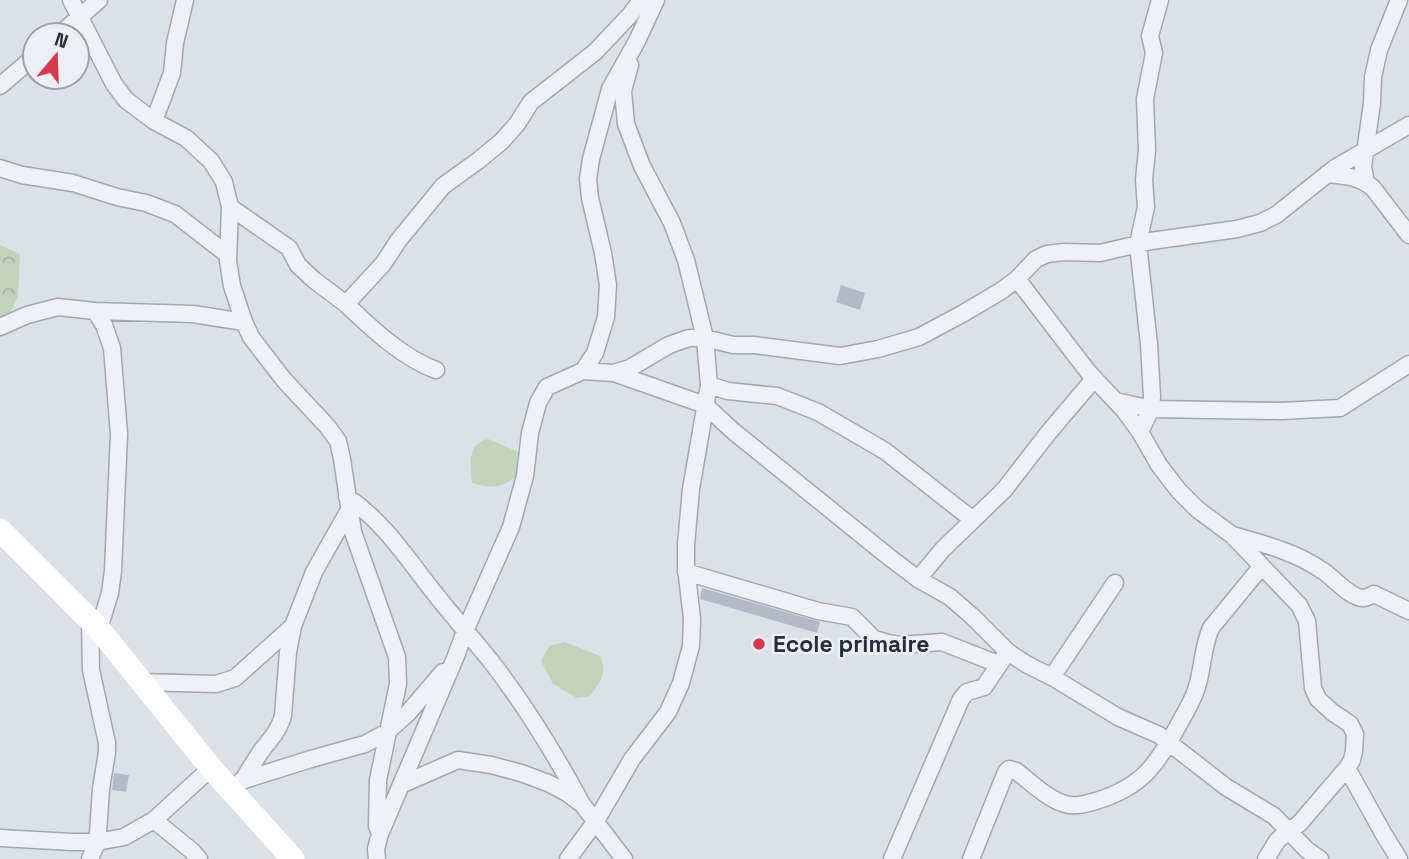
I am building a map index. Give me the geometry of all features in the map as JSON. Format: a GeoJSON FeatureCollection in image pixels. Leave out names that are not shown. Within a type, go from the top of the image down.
{"type":"FeatureCollection","features":[{"type":"Feature","properties":{"kind":"street"},"geometry":{"type":"LineString","coordinates":[[71,0],[114,84],[126,100],[155,121],[186,138],[211,161],[225,182],[230,207],[228,255],[232,286],[244,322],[251,337],[284,380],[338,441],[353,532],[397,657],[398,684],[378,780],[377,830],[380,834]]}},
{"type":"Feature","properties":{"kind":"street"},"geometry":{"type":"LineString","coordinates":[[75,21],[100,0]]}},
{"type":"Feature","properties":{"kind":"street"},"geometry":{"type":"LineString","coordinates":[[155,121],[172,73],[175,44],[185,0]]}},
{"type":"Feature","properties":{"kind":"street"},"geometry":{"type":"LineString","coordinates":[[346,304],[383,264],[398,241],[443,186],[502,141],[531,102],[595,52],[630,16],[641,0]]}},
{"type":"Feature","properties":{"kind":"street"},"geometry":{"type":"LineString","coordinates":[[583,371],[595,353],[606,317],[608,285],[590,198],[588,179],[591,159],[610,89],[656,0]]}},
{"type":"Feature","properties":{"kind":"street"},"geometry":{"type":"LineString","coordinates":[[1140,432],[1151,409],[1152,397],[1138,244],[1146,207],[1145,100],[1154,53],[1150,36],[1160,0]]}},
{"type":"Feature","properties":{"kind":"street"},"geometry":{"type":"LineString","coordinates":[[1366,182],[1363,167],[1373,77],[1379,50],[1399,0]]}},
{"type":"Feature","properties":{"kind":"street"},"geometry":{"type":"LineString","coordinates":[[568,859],[596,821],[632,758],[668,712],[681,683],[691,646],[692,619],[686,572],[687,527],[709,385],[705,338],[686,260],[672,223],[642,166],[626,124],[624,91],[636,41]]}},
{"type":"Feature","properties":{"kind":"street"},"geometry":{"type":"LineString","coordinates":[[0,86],[21,68]]}},
{"type":"Feature","properties":{"kind":"street"},"geometry":{"type":"LineString","coordinates":[[614,373],[630,368],[668,345],[689,338],[840,356],[919,337],[1001,291],[1036,259],[1047,254],[1100,253],[1163,239],[1237,229],[1260,223],[1276,215],[1327,174],[1409,125]]}},
{"type":"Feature","properties":{"kind":"street"},"geometry":{"type":"LineString","coordinates":[[0,168],[73,183],[175,214],[228,255]]}},
{"type":"Feature","properties":{"kind":"street"},"geometry":{"type":"LineString","coordinates":[[1327,174],[1352,176],[1366,182],[1409,235]]}},
{"type":"Feature","properties":{"kind":"street"},"geometry":{"type":"LineString","coordinates":[[230,207],[289,248],[298,265],[346,304],[377,334],[436,370]]}},
{"type":"Feature","properties":{"kind":"street"},"geometry":{"type":"LineString","coordinates":[[1017,279],[1094,379],[1124,410],[1179,491],[1197,509],[1232,535],[1298,605],[1307,621],[1313,688],[1318,699],[1350,724],[1354,734],[1354,751],[1347,768],[1300,824],[1277,841],[1266,859]]}},
{"type":"Feature","properties":{"kind":"street"},"geometry":{"type":"LineString","coordinates":[[0,327],[27,315],[58,307],[94,311],[194,314],[244,322]]}},
{"type":"Feature","properties":{"kind":"street"},"geometry":{"type":"LineString","coordinates":[[90,859],[97,842],[107,752],[91,670],[94,625],[110,593],[113,571],[119,434],[112,348],[104,325],[94,311]]}},
{"type":"Feature","properties":{"kind":"street"},"geometry":{"type":"LineString","coordinates":[[1114,400],[1151,409],[1280,411],[1340,408],[1409,364]]}},
{"type":"Feature","properties":{"kind":"street"},"geometry":{"type":"LineString","coordinates":[[377,859],[376,849],[380,834],[511,527],[525,476],[530,433],[538,403],[547,387],[583,371],[614,373],[705,405],[733,431],[918,579],[950,597],[973,617],[1003,658]]}},
{"type":"Feature","properties":{"kind":"street"},"geometry":{"type":"LineString","coordinates":[[918,579],[943,549],[1004,490],[1094,379]]}},
{"type":"Feature","properties":{"kind":"street"},"geometry":{"type":"LineString","coordinates":[[709,385],[728,391],[777,396],[818,412],[885,451],[973,520]]}},
{"type":"Feature","properties":{"kind":"street"},"geometry":{"type":"LineString","coordinates":[[236,783],[276,734],[280,725],[293,626],[314,572],[348,504]]}},
{"type":"Feature","properties":{"kind":"street"},"geometry":{"type":"LineString","coordinates":[[348,504],[358,505],[395,540],[490,660],[562,766],[582,804],[624,859]]}},
{"type":"Feature","properties":{"kind":"street"},"geometry":{"type":"LineString","coordinates":[[0,530],[94,625],[211,768],[236,783],[293,859]]}},
{"type":"Feature","properties":{"kind":"street"},"geometry":{"type":"LineString","coordinates":[[1232,535],[1291,553],[1324,571],[1357,596],[1363,598],[1374,594],[1409,611]]}},
{"type":"Feature","properties":{"kind":"street"},"geometry":{"type":"LineString","coordinates":[[971,859],[1009,769],[1016,771],[1053,799],[1079,806],[1128,789],[1148,773],[1169,743],[1196,690],[1211,628],[1261,567]]}},
{"type":"Feature","properties":{"kind":"street"},"geometry":{"type":"LineString","coordinates":[[686,572],[818,611],[852,617],[874,639],[887,643],[900,645],[942,642],[1026,664],[1118,717],[1159,735],[1226,787],[1274,816],[1320,859]]}},
{"type":"Feature","properties":{"kind":"street"},"geometry":{"type":"LineString","coordinates":[[1052,677],[1115,583]]}},
{"type":"Feature","properties":{"kind":"street"},"geometry":{"type":"LineString","coordinates":[[141,682],[226,682],[235,678],[293,626]]}},
{"type":"Feature","properties":{"kind":"street"},"geometry":{"type":"LineString","coordinates":[[236,783],[311,758],[365,744],[387,732],[408,713],[456,656]]}},
{"type":"Feature","properties":{"kind":"street"},"geometry":{"type":"LineString","coordinates":[[892,859],[961,699],[967,692],[984,687],[1003,658]]}},
{"type":"Feature","properties":{"kind":"street"},"geometry":{"type":"LineString","coordinates":[[403,783],[458,760],[491,765],[548,783],[582,804]]}},
{"type":"Feature","properties":{"kind":"street"},"geometry":{"type":"LineString","coordinates":[[0,838],[97,842],[124,836],[154,820],[211,768]]}},
{"type":"Feature","properties":{"kind":"street"},"geometry":{"type":"LineString","coordinates":[[1347,768],[1399,859]]}},
{"type":"Feature","properties":{"kind":"street"},"geometry":{"type":"LineString","coordinates":[[154,820],[199,859]]}},
{"type":"Feature","properties":{"kind":"green space"},"geometry":{"type":"Polygon","coordinates":[[[0,245],[20,254],[18,296],[10,314],[0,321],[0,245]]]}},
{"type":"Feature","properties":{"kind":"green space"},"geometry":{"type":"Polygon","coordinates":[[[488,439],[516,451],[525,459],[522,474],[498,486],[472,483],[471,456],[476,446],[488,439]]]}},
{"type":"Feature","properties":{"kind":"green space"},"geometry":{"type":"Polygon","coordinates":[[[565,642],[600,656],[603,672],[600,682],[590,696],[577,698],[553,684],[541,661],[549,646],[565,642]]]}},
{"type":"Feature","properties":{"kind":"building"},"geometry":{"type":"Polygon","coordinates":[[[841,285],[865,293],[860,310],[836,302],[841,285]]]}},
{"type":"Feature","properties":{"kind":"building"},"geometry":{"type":"Polygon","coordinates":[[[702,588],[820,622],[817,633],[700,599],[702,588]]]}},
{"type":"Feature","properties":{"kind":"building"},"geometry":{"type":"Polygon","coordinates":[[[114,773],[129,775],[126,792],[112,790],[114,773]]]}},
{"type":"Feature","properties":{"kind":"place","name":"Ecole primaire"},"geometry":{"type":"Point","coordinates":[759,644]}}]}
